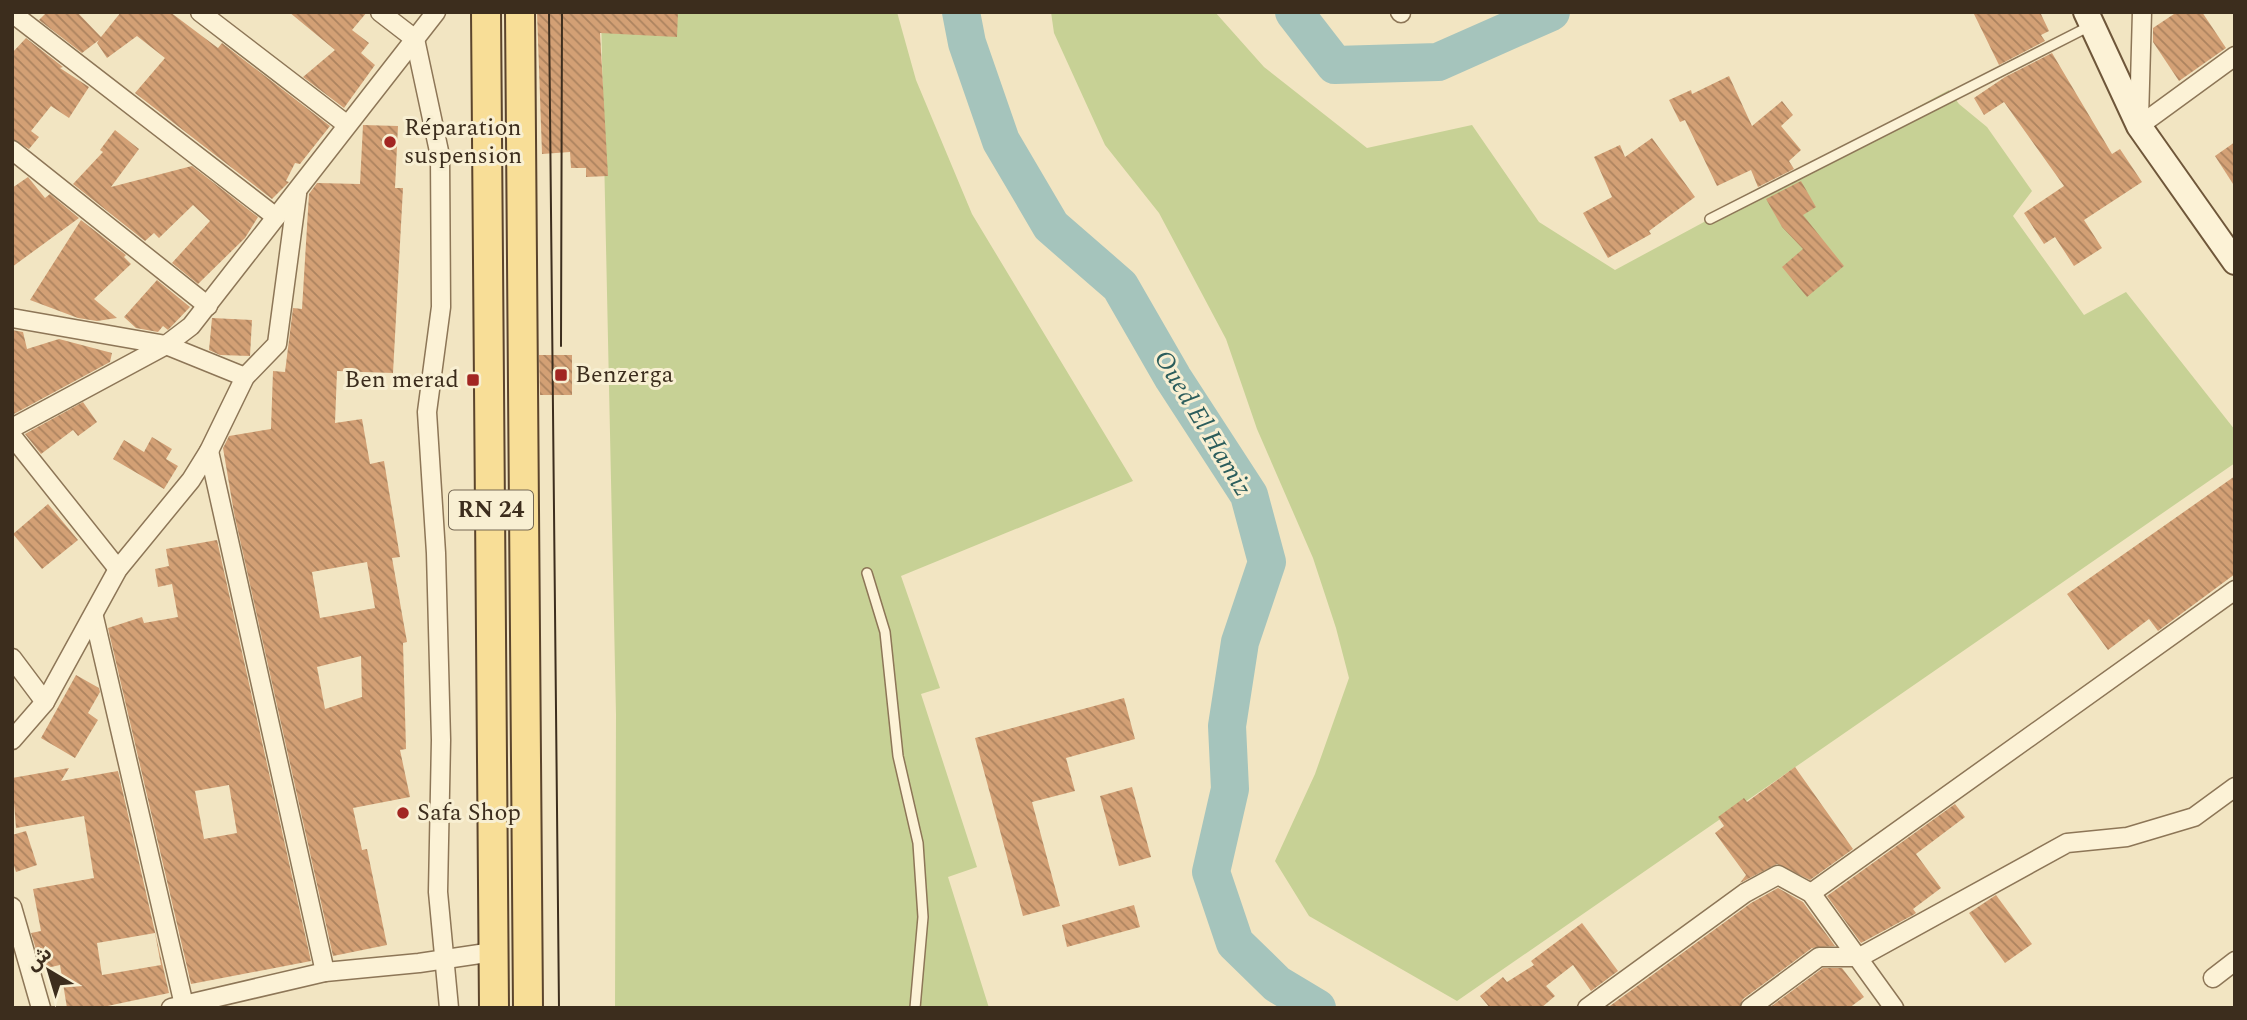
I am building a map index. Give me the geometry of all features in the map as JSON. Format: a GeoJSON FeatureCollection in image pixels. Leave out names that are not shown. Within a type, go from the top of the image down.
{"type":"FeatureCollection","features":[{"type":"Feature","properties":{"kind":"main road","name":"RN 24"},"geometry":{"type":"LineString","coordinates":[[486,12],[494,1008]]}},
{"type":"Feature","properties":{"kind":"main road","name":"RN 24"},"geometry":{"type":"LineString","coordinates":[[520,12],[528,1008]]}},
{"type":"Feature","properties":{"kind":"main road"},"geometry":{"type":"LineString","coordinates":[[2089,19],[2139,126],[2235,262]]}},
{"type":"Feature","properties":{"kind":"street"},"geometry":{"type":"LineString","coordinates":[[200,12],[346,124]]}},
{"type":"Feature","properties":{"kind":"street"},"geometry":{"type":"LineString","coordinates":[[380,12],[415,39],[440,156],[440,307],[427,412],[436,553],[441,740],[438,892],[449,1008]]}},
{"type":"Feature","properties":{"kind":"street"},"geometry":{"type":"LineString","coordinates":[[12,428],[166,345],[191,326],[297,194],[346,124],[436,12]]}},
{"type":"Feature","properties":{"kind":"street"},"geometry":{"type":"LineString","coordinates":[[2139,126],[2142,12]]}},
{"type":"Feature","properties":{"kind":"street"},"geometry":{"type":"LineString","coordinates":[[12,13],[276,217]]}},
{"type":"Feature","properties":{"kind":"street"},"geometry":{"type":"LineString","coordinates":[[2139,126],[2235,56]]}},
{"type":"Feature","properties":{"kind":"street"},"geometry":{"type":"LineString","coordinates":[[12,150],[208,306]]}},
{"type":"Feature","properties":{"kind":"street"},"geometry":{"type":"LineString","coordinates":[[12,740],[45,702],[118,569],[191,480],[209,451],[245,377],[277,344],[297,194]]}},
{"type":"Feature","properties":{"kind":"street"},"geometry":{"type":"LineString","coordinates":[[12,318],[166,345],[245,377]]}},
{"type":"Feature","properties":{"kind":"street"},"geometry":{"type":"LineString","coordinates":[[12,436],[118,569]]}},
{"type":"Feature","properties":{"kind":"street"},"geometry":{"type":"LineString","coordinates":[[209,451],[325,972]]}},
{"type":"Feature","properties":{"kind":"street"},"geometry":{"type":"LineString","coordinates":[[1811,893],[2235,590]]}},
{"type":"Feature","properties":{"kind":"street"},"geometry":{"type":"LineString","coordinates":[[94,617],[178,1006],[325,972],[445,960],[494,952]]}},
{"type":"Feature","properties":{"kind":"street"},"geometry":{"type":"LineString","coordinates":[[12,658],[45,702]]}},
{"type":"Feature","properties":{"kind":"street"},"geometry":{"type":"LineString","coordinates":[[1750,1008],[1819,957],[1860,957],[2067,843],[2126,837],[2194,817],[2235,788]]}},
{"type":"Feature","properties":{"kind":"street"},"geometry":{"type":"LineString","coordinates":[[1587,1008],[1745,893],[1778,875],[1811,893],[1860,957],[1894,1008]]}},
{"type":"Feature","properties":{"kind":"street"},"geometry":{"type":"LineString","coordinates":[[12,907],[41,1008]]}},
{"type":"Feature","properties":{"kind":"street"},"geometry":{"type":"LineString","coordinates":[[2213,978],[2235,961]]}},
{"type":"Feature","properties":{"kind":"lane"},"geometry":{"type":"LineString","coordinates":[[1710,219],[2089,19]]}},
{"type":"Feature","properties":{"kind":"lane"},"geometry":{"type":"LineString","coordinates":[[867,572],[885,632],[898,756],[918,843],[923,918],[915,1008]]}},
{"type":"Feature","properties":{"kind":"green space"},"geometry":{"type":"Polygon","coordinates":[[[601,12],[897,12],[916,80],[972,214],[1133,481],[901,576],[940,688],[921,694],[977,867],[948,877],[989,1008],[615,1008],[616,714],[601,12]]]}},
{"type":"Feature","properties":{"kind":"green space"},"geometry":{"type":"Polygon","coordinates":[[[1051,12],[1215,12],[1264,67],[1367,148],[1472,125],[1539,222],[1615,270],[1949,90],[1959,104],[1987,127],[2032,191],[2013,216],[2084,315],[2126,292],[2235,430],[2235,463],[1457,1001],[1309,916],[1275,861],[1315,774],[1349,678],[1336,628],[1313,558],[1257,429],[1226,339],[1159,213],[1105,145],[1054,33],[1051,12]]]}},
{"type":"Feature","properties":{"kind":"building"},"geometry":{"type":"Polygon","coordinates":[[[47,12],[77,12],[101,37],[121,12],[170,12],[218,48],[222,43],[330,126],[300,164],[295,163],[286,181],[289,182],[272,199],[135,93],[165,58],[137,36],[107,58],[97,43],[99,40],[82,53],[39,20],[47,12]]]}},
{"type":"Feature","properties":{"kind":"building"},"geometry":{"type":"Polygon","coordinates":[[[289,12],[367,12],[352,30],[369,43],[361,53],[375,65],[344,108],[303,77],[335,50],[289,12]]]}},
{"type":"Feature","properties":{"kind":"building"},"geometry":{"type":"Polygon","coordinates":[[[537,12],[678,12],[677,37],[600,33],[608,176],[586,177],[586,168],[571,168],[570,152],[542,154],[537,12]]]}},
{"type":"Feature","properties":{"kind":"building"},"geometry":{"type":"Polygon","coordinates":[[[1973,12],[2040,12],[2049,31],[2041,35],[2045,41],[1999,65],[1973,12]]]}},
{"type":"Feature","properties":{"kind":"building"},"geometry":{"type":"Polygon","coordinates":[[[2177,12],[2202,12],[2226,48],[2179,81],[2153,42],[2153,28],[2177,12]]]}},
{"type":"Feature","properties":{"kind":"building"},"geometry":{"type":"Polygon","coordinates":[[[26,38],[63,67],[60,68],[89,87],[69,118],[51,106],[31,131],[39,137],[29,149],[12,139],[12,53],[26,38]]]}},
{"type":"Feature","properties":{"kind":"building"},"geometry":{"type":"Polygon","coordinates":[[[2052,53],[2112,154],[2120,149],[2142,182],[2084,220],[2102,248],[2074,266],[2055,237],[2044,244],[2024,213],[2064,186],[2004,102],[1984,115],[1974,98],[2005,77],[2052,53]]]}},
{"type":"Feature","properties":{"kind":"building"},"geometry":{"type":"Polygon","coordinates":[[[1729,76],[1752,126],[1782,101],[1793,115],[1781,126],[1801,150],[1789,161],[1794,169],[1758,187],[1751,170],[1717,186],[1685,120],[1680,122],[1669,100],[1691,90],[1692,94],[1729,76]]]}},
{"type":"Feature","properties":{"kind":"building"},"geometry":{"type":"Polygon","coordinates":[[[363,125],[398,126],[395,188],[403,188],[393,373],[337,371],[335,423],[362,419],[370,464],[384,461],[400,557],[392,558],[407,642],[403,643],[406,749],[400,750],[410,797],[353,808],[362,850],[367,849],[387,945],[333,956],[234,513],[223,448],[229,436],[271,429],[273,371],[285,372],[293,308],[302,309],[309,194],[317,183],[360,184],[363,125]],[[367,562],[312,572],[320,618],[375,608],[367,562]],[[361,656],[317,667],[325,709],[362,697],[361,656]]]}},
{"type":"Feature","properties":{"kind":"building"},"geometry":{"type":"Polygon","coordinates":[[[115,130],[139,149],[111,187],[192,166],[258,217],[245,238],[198,284],[172,263],[210,221],[193,205],[159,238],[154,233],[145,241],[73,184],[103,152],[100,150],[115,130]]]}},
{"type":"Feature","properties":{"kind":"building"},"geometry":{"type":"Polygon","coordinates":[[[1652,138],[1695,197],[1649,231],[1651,234],[1608,258],[1583,213],[1612,197],[1594,157],[1620,145],[1625,157],[1652,138]]]}},
{"type":"Feature","properties":{"kind":"building"},"geometry":{"type":"Polygon","coordinates":[[[2235,142],[2235,187],[2215,156],[2235,142]]]}},
{"type":"Feature","properties":{"kind":"building"},"geometry":{"type":"Polygon","coordinates":[[[28,177],[45,198],[50,194],[79,218],[12,267],[12,188],[28,177]]]}},
{"type":"Feature","properties":{"kind":"building"},"geometry":{"type":"Polygon","coordinates":[[[1801,181],[1816,207],[1803,215],[1844,266],[1807,297],[1782,267],[1803,249],[1782,227],[1766,199],[1801,181]]]}},
{"type":"Feature","properties":{"kind":"building"},"geometry":{"type":"Polygon","coordinates":[[[81,220],[126,255],[124,257],[131,264],[94,299],[117,318],[97,321],[78,318],[30,300],[81,220]]]}},
{"type":"Feature","properties":{"kind":"building"},"geometry":{"type":"Polygon","coordinates":[[[157,280],[190,307],[168,330],[163,326],[158,332],[136,328],[124,317],[157,280]]]}},
{"type":"Feature","properties":{"kind":"building"},"geometry":{"type":"Polygon","coordinates":[[[212,318],[252,320],[250,356],[220,355],[209,350],[212,318]]]}},
{"type":"Feature","properties":{"kind":"building"},"geometry":{"type":"Polygon","coordinates":[[[12,330],[23,332],[27,349],[59,339],[112,353],[110,362],[12,415],[12,330]]]}},
{"type":"Feature","properties":{"kind":"building"},"geometry":{"type":"Polygon","coordinates":[[[539,355],[572,355],[572,395],[540,395],[539,355]]]}},
{"type":"Feature","properties":{"kind":"building"},"geometry":{"type":"Polygon","coordinates":[[[83,402],[97,422],[78,436],[73,430],[41,454],[25,434],[83,402]]]}},
{"type":"Feature","properties":{"kind":"building"},"geometry":{"type":"Polygon","coordinates":[[[152,437],[172,449],[166,459],[178,466],[164,489],[113,459],[124,440],[144,452],[152,437]]]}},
{"type":"Feature","properties":{"kind":"building"},"geometry":{"type":"Polygon","coordinates":[[[2235,476],[2235,574],[2158,631],[2149,619],[2108,650],[2067,594],[2235,476]]]}},
{"type":"Feature","properties":{"kind":"building"},"geometry":{"type":"Polygon","coordinates":[[[48,504],[78,540],[42,569],[13,534],[48,504]]]}},
{"type":"Feature","properties":{"kind":"building"},"geometry":{"type":"Polygon","coordinates":[[[217,540],[311,961],[191,984],[108,628],[142,617],[144,623],[178,617],[172,584],[158,587],[155,569],[169,566],[166,549],[217,540]],[[229,785],[195,791],[204,839],[237,833],[229,785]]]}},
{"type":"Feature","properties":{"kind":"building"},"geometry":{"type":"Polygon","coordinates":[[[76,675],[99,688],[100,692],[88,713],[98,720],[75,758],[41,738],[76,675]]]}},
{"type":"Feature","properties":{"kind":"building"},"geometry":{"type":"Polygon","coordinates":[[[1124,698],[1135,739],[1066,758],[1075,791],[1032,802],[1060,906],[1023,916],[975,738],[1124,698]]]}},
{"type":"Feature","properties":{"kind":"building"},"geometry":{"type":"Polygon","coordinates":[[[1795,767],[1853,849],[1810,880],[1777,864],[1740,883],[1746,875],[1715,833],[1724,826],[1718,817],[1744,798],[1747,802],[1795,767]]]}},
{"type":"Feature","properties":{"kind":"building"},"geometry":{"type":"Polygon","coordinates":[[[69,768],[61,781],[118,771],[169,993],[98,1008],[67,1008],[60,965],[42,969],[31,933],[41,931],[33,889],[94,878],[84,816],[16,828],[12,778],[69,768]],[[155,933],[97,943],[102,975],[161,965],[155,933]]]}},
{"type":"Feature","properties":{"kind":"building"},"geometry":{"type":"Polygon","coordinates":[[[1132,787],[1151,857],[1119,866],[1100,796],[1132,787]]]}},
{"type":"Feature","properties":{"kind":"building"},"geometry":{"type":"Polygon","coordinates":[[[1955,804],[1965,817],[1916,854],[1941,888],[1913,909],[1916,913],[1861,943],[1827,896],[1955,804]]]}},
{"type":"Feature","properties":{"kind":"building"},"geometry":{"type":"Polygon","coordinates":[[[26,831],[37,865],[16,872],[12,859],[12,835],[26,831]]]}},
{"type":"Feature","properties":{"kind":"building"},"geometry":{"type":"Polygon","coordinates":[[[1778,888],[1803,902],[1835,946],[1812,948],[1743,999],[1739,1008],[1607,1008],[1751,903],[1778,888]]]}},
{"type":"Feature","properties":{"kind":"building"},"geometry":{"type":"Polygon","coordinates":[[[1996,895],[2032,944],[2005,963],[1969,913],[1996,895]]]}},
{"type":"Feature","properties":{"kind":"building"},"geometry":{"type":"Polygon","coordinates":[[[1134,905],[1140,927],[1067,947],[1062,925],[1134,905]]]}},
{"type":"Feature","properties":{"kind":"building"},"geometry":{"type":"Polygon","coordinates":[[[1582,923],[1618,971],[1591,991],[1573,965],[1546,986],[1555,996],[1541,1008],[1490,1008],[1480,996],[1503,977],[1507,982],[1534,965],[1531,961],[1582,923]]]}},
{"type":"Feature","properties":{"kind":"building"},"geometry":{"type":"Polygon","coordinates":[[[1823,968],[1842,968],[1864,997],[1849,1008],[1769,1008],[1823,968]]]}},
{"type":"Feature","properties":{"kind":"waterway","name":"Oued El Hamiz"},"geometry":{"type":"LineString","coordinates":[[961,12],[967,43],[1001,141],[1051,226],[1120,286],[1173,378],[1249,495],[1267,562],[1240,642],[1227,726],[1230,789],[1211,872],[1235,943],[1277,984],[1317,1008]]}},
{"type":"Feature","properties":{"kind":"waterway"},"geometry":{"type":"LineString","coordinates":[[1294,12],[1335,65],[1438,62],[1551,12]]}},
{"type":"Feature","properties":{"kind":"tram line"},"geometry":{"type":"LineString","coordinates":[[549,12],[559,1008]]}},
{"type":"Feature","properties":{"kind":"tram line"},"geometry":{"type":"LineString","coordinates":[[561,346],[562,12]]}},
{"type":"Feature","properties":{"kind":"place","name":"Réparation suspension"},"geometry":{"type":"Point","coordinates":[390,142]}},
{"type":"Feature","properties":{"kind":"place","name":"Benzerga"},"geometry":{"type":"Point","coordinates":[561,375]}},
{"type":"Feature","properties":{"kind":"place","name":"Ben merad"},"geometry":{"type":"Point","coordinates":[473,380]}},
{"type":"Feature","properties":{"kind":"place","name":"Safa Shop"},"geometry":{"type":"Point","coordinates":[403,813]}}]}
